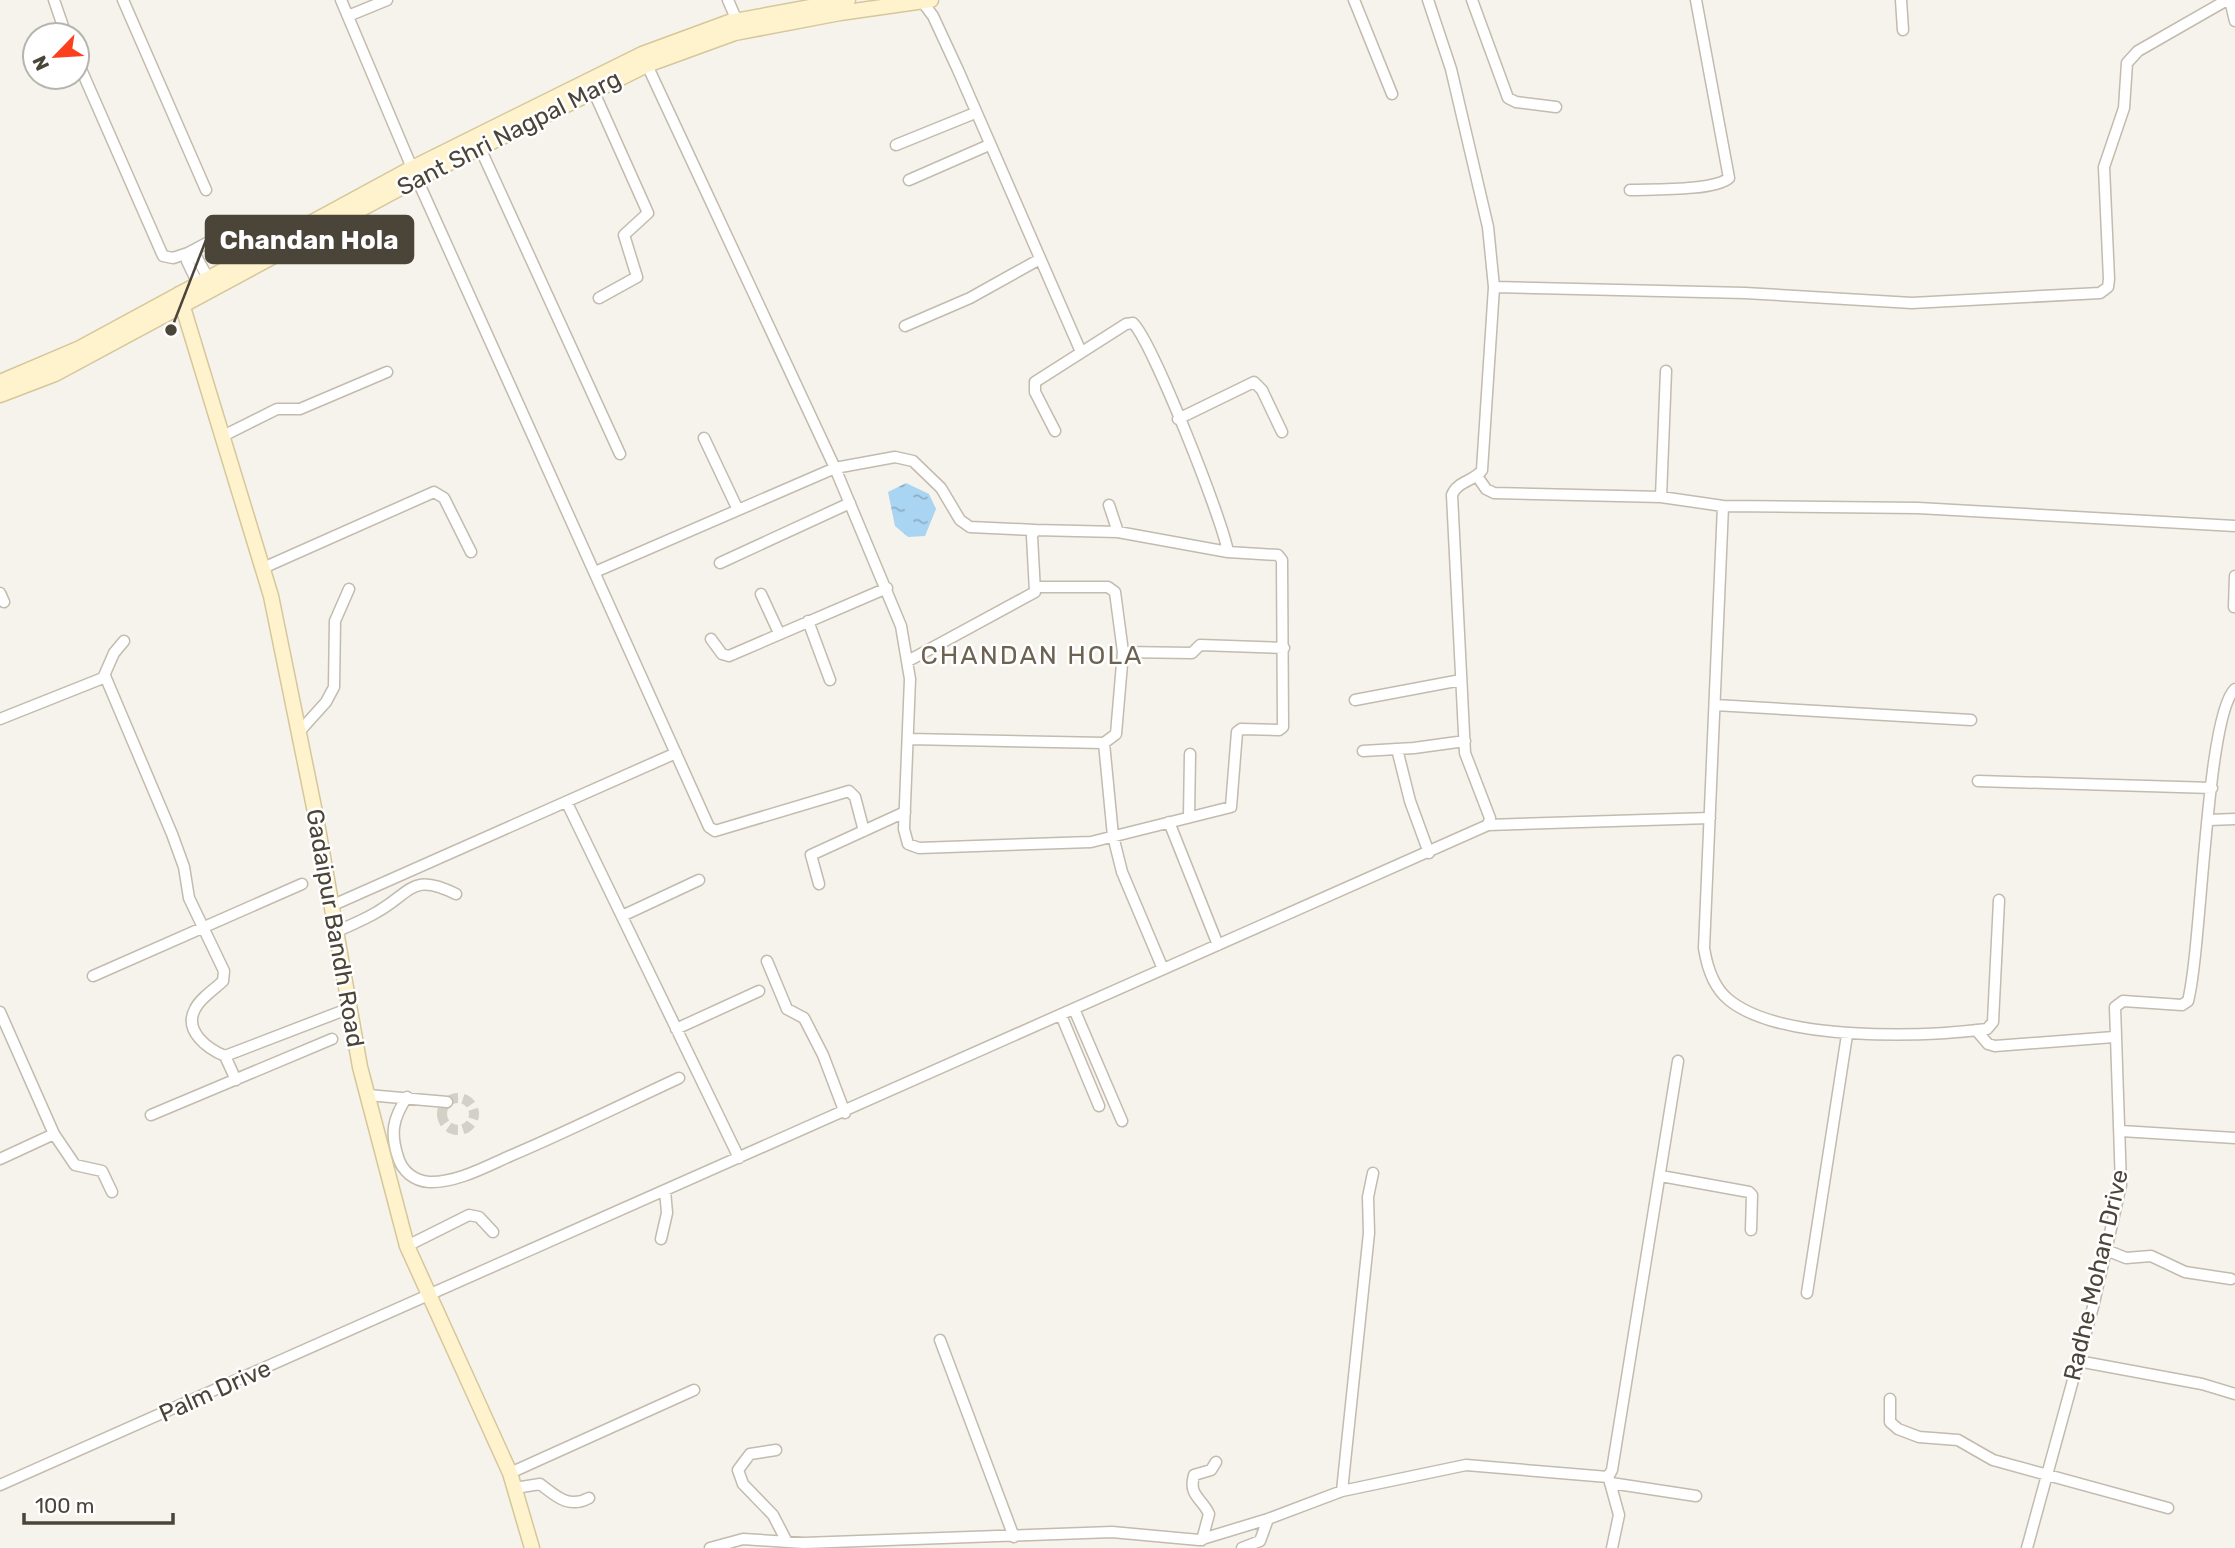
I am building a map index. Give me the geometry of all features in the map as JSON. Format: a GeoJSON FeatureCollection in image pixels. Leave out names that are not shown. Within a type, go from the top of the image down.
{"type":"FeatureCollection","features":[{"type":"Feature","properties":{"kind":"main road","name":"Sant Shri Nagpal Marg"},"geometry":{"type":"LineString","coordinates":[[0,382],[50,363],[181,300],[203,281],[642,54],[737,21],[848,0]]}},
{"type":"Feature","properties":{"kind":"main road","name":"Sant Shri Nagpal Marg"},"geometry":{"type":"LineString","coordinates":[[0,395],[55,374],[181,300],[415,173],[480,148],[647,65],[734,33],[840,13],[925,1]]}},
{"type":"Feature","properties":{"kind":"main road","name":"Gadaipur Bandh Road"},"geometry":{"type":"LineString","coordinates":[[181,300],[263,568],[299,732],[368,1095],[407,1246],[510,1473],[532,1548]]}},
{"type":"Feature","properties":{"kind":"street"},"geometry":{"type":"LineString","coordinates":[[54,0],[61,21]]}},
{"type":"Feature","properties":{"kind":"street"},"geometry":{"type":"LineString","coordinates":[[123,0],[206,190]]}},
{"type":"Feature","properties":{"kind":"street"},"geometry":{"type":"LineString","coordinates":[[341,0],[415,173],[713,830],[849,790],[855,797],[863,831]]}},
{"type":"Feature","properties":{"kind":"street"},"geometry":{"type":"LineString","coordinates":[[348,16],[387,0]]}},
{"type":"Feature","properties":{"kind":"street"},"geometry":{"type":"LineString","coordinates":[[728,0],[737,21]]}},
{"type":"Feature","properties":{"kind":"street"},"geometry":{"type":"LineString","coordinates":[[1354,0],[1392,94]]}},
{"type":"Feature","properties":{"kind":"street"},"geometry":{"type":"LineString","coordinates":[[1428,0],[1451,69],[1482,200],[1494,287],[1482,470],[1477,476],[1457,486],[1452,495],[1466,757],[1490,818],[1488,825],[1710,818]]}},
{"type":"Feature","properties":{"kind":"street"},"geometry":{"type":"LineString","coordinates":[[1472,0],[1508,98],[1516,102],[1556,107]]}},
{"type":"Feature","properties":{"kind":"street"},"geometry":{"type":"LineString","coordinates":[[1630,190],[1698,186],[1722,183],[1729,178],[1696,0]]}},
{"type":"Feature","properties":{"kind":"street"},"geometry":{"type":"LineString","coordinates":[[1901,0],[1903,30]]}},
{"type":"Feature","properties":{"kind":"street"},"geometry":{"type":"LineString","coordinates":[[1494,287],[1745,293],[1912,303],[2100,293],[2108,286],[2109,278],[2104,167],[2124,108],[2127,63],[2138,51],[2228,0],[2235,21]]}},
{"type":"Feature","properties":{"kind":"street"},"geometry":{"type":"LineString","coordinates":[[925,1],[1081,352]]}},
{"type":"Feature","properties":{"kind":"street"},"geometry":{"type":"LineString","coordinates":[[595,572],[835,468],[895,457],[908,459],[940,488],[960,520],[970,527],[1118,532],[1228,552],[1281,557],[1283,727],[1279,730],[1246,728],[1238,731],[1233,805],[1228,809],[1086,843],[913,848],[904,835],[910,679],[901,626],[835,468],[647,65]]}},
{"type":"Feature","properties":{"kind":"street"},"geometry":{"type":"LineString","coordinates":[[593,90],[648,213],[624,235],[637,277],[599,298]]}},
{"type":"Feature","properties":{"kind":"street"},"geometry":{"type":"LineString","coordinates":[[91,91],[163,256],[173,258],[189,255],[222,235]]}},
{"type":"Feature","properties":{"kind":"street"},"geometry":{"type":"LineString","coordinates":[[896,145],[975,113]]}},
{"type":"Feature","properties":{"kind":"street"},"geometry":{"type":"LineString","coordinates":[[909,180],[989,145]]}},
{"type":"Feature","properties":{"kind":"street"},"geometry":{"type":"LineString","coordinates":[[480,148],[620,454]]}},
{"type":"Feature","properties":{"kind":"street"},"geometry":{"type":"LineString","coordinates":[[189,255],[188,264],[203,281]]}},
{"type":"Feature","properties":{"kind":"street"},"geometry":{"type":"LineString","coordinates":[[905,326],[970,298],[1040,259]]}},
{"type":"Feature","properties":{"kind":"street"},"geometry":{"type":"LineString","coordinates":[[1055,431],[1035,392],[1035,382],[1126,324],[1133,323],[1154,362],[1178,419],[1214,507],[1228,552]]}},
{"type":"Feature","properties":{"kind":"street"},"geometry":{"type":"LineString","coordinates":[[1661,497],[1666,371]]}},
{"type":"Feature","properties":{"kind":"street"},"geometry":{"type":"LineString","coordinates":[[223,436],[277,409],[300,409],[387,372]]}},
{"type":"Feature","properties":{"kind":"street"},"geometry":{"type":"LineString","coordinates":[[1178,419],[1254,382],[1262,390],[1282,432]]}},
{"type":"Feature","properties":{"kind":"street"},"geometry":{"type":"LineString","coordinates":[[704,438],[738,510]]}},
{"type":"Feature","properties":{"kind":"street"},"geometry":{"type":"LineString","coordinates":[[1477,476],[1486,489],[1494,493],[1661,497],[1723,506],[1918,508],[2235,526]]}},
{"type":"Feature","properties":{"kind":"street"},"geometry":{"type":"LineString","coordinates":[[263,568],[434,492],[444,498],[471,552]]}},
{"type":"Feature","properties":{"kind":"street"},"geometry":{"type":"LineString","coordinates":[[720,563],[850,503]]}},
{"type":"Feature","properties":{"kind":"street"},"geometry":{"type":"LineString","coordinates":[[1109,505],[1118,532]]}},
{"type":"Feature","properties":{"kind":"street"},"geometry":{"type":"LineString","coordinates":[[1723,506],[1704,948],[1716,985],[1727,999],[1747,1012],[1847,1035],[1987,1029],[1993,1022],[1999,900]]}},
{"type":"Feature","properties":{"kind":"street"},"geometry":{"type":"LineString","coordinates":[[908,661],[1031,596],[1036,587],[1032,536],[1035,530]]}},
{"type":"Feature","properties":{"kind":"street"},"geometry":{"type":"LineString","coordinates":[[2234,607],[2235,576]]}},
{"type":"Feature","properties":{"kind":"street"},"geometry":{"type":"LineString","coordinates":[[908,739],[1104,743],[1116,734],[1123,652],[1118,599],[1108,587],[1036,587]]}},
{"type":"Feature","properties":{"kind":"street"},"geometry":{"type":"LineString","coordinates":[[711,639],[722,654],[729,656],[887,588]]}},
{"type":"Feature","properties":{"kind":"street"},"geometry":{"type":"LineString","coordinates":[[299,732],[326,702],[334,687],[335,621],[349,589]]}},
{"type":"Feature","properties":{"kind":"street"},"geometry":{"type":"LineString","coordinates":[[761,594],[779,633]]}},
{"type":"Feature","properties":{"kind":"street"},"geometry":{"type":"LineString","coordinates":[[808,621],[830,680]]}},
{"type":"Feature","properties":{"kind":"street"},"geometry":{"type":"LineString","coordinates":[[124,641],[114,653],[105,676],[173,834],[184,867],[187,890],[222,965],[223,981],[195,1008],[192,1020],[204,1045],[225,1056],[236,1080]]}},
{"type":"Feature","properties":{"kind":"street"},"geometry":{"type":"LineString","coordinates":[[1123,652],[1192,653],[1200,645],[1284,648]]}},
{"type":"Feature","properties":{"kind":"street"},"geometry":{"type":"LineString","coordinates":[[0,719],[105,676]]}},
{"type":"Feature","properties":{"kind":"street"},"geometry":{"type":"LineString","coordinates":[[1355,700],[1461,680]]}},
{"type":"Feature","properties":{"kind":"street"},"geometry":{"type":"LineString","coordinates":[[2235,689],[2224,708],[2209,820],[2235,819]]}},
{"type":"Feature","properties":{"kind":"street"},"geometry":{"type":"LineString","coordinates":[[1715,705],[1971,720]]}},
{"type":"Feature","properties":{"kind":"street"},"geometry":{"type":"LineString","coordinates":[[1363,751],[1465,741]]}},
{"type":"Feature","properties":{"kind":"street"},"geometry":{"type":"LineString","coordinates":[[1104,743],[1113,836],[1122,872],[1163,969]]}},
{"type":"Feature","properties":{"kind":"street"},"geometry":{"type":"LineString","coordinates":[[1397,749],[1410,801],[1429,853]]}},
{"type":"Feature","properties":{"kind":"street"},"geometry":{"type":"LineString","coordinates":[[331,906],[676,753]]}},
{"type":"Feature","properties":{"kind":"street"},"geometry":{"type":"LineString","coordinates":[[1189,817],[1190,754]]}},
{"type":"Feature","properties":{"kind":"street"},"geometry":{"type":"LineString","coordinates":[[1978,781],[2212,788]]}},
{"type":"Feature","properties":{"kind":"street"},"geometry":{"type":"LineString","coordinates":[[567,803],[739,1158]]}},
{"type":"Feature","properties":{"kind":"street"},"geometry":{"type":"LineString","coordinates":[[819,884],[811,855],[905,812]]}},
{"type":"Feature","properties":{"kind":"street","name":"Radhe Mohan Drive"},"geometry":{"type":"LineString","coordinates":[[2027,1548],[2078,1361],[2121,1185],[2122,1130],[2114,1037],[2115,1007],[2123,1001],[2182,1005],[2188,1001],[2209,820]]}},
{"type":"Feature","properties":{"kind":"street"},"geometry":{"type":"LineString","coordinates":[[1169,822],[1217,945]]}},
{"type":"Feature","properties":{"kind":"street","name":"Palm Drive"},"geometry":{"type":"LineString","coordinates":[[0,1485],[845,1113],[1488,825]]}},
{"type":"Feature","properties":{"kind":"street"},"geometry":{"type":"LineString","coordinates":[[622,916],[699,880]]}},
{"type":"Feature","properties":{"kind":"street"},"geometry":{"type":"LineString","coordinates":[[337,932],[378,912],[404,891],[420,883],[440,886],[456,894]]}},
{"type":"Feature","properties":{"kind":"street"},"geometry":{"type":"LineString","coordinates":[[93,976],[302,884]]}},
{"type":"Feature","properties":{"kind":"street"},"geometry":{"type":"LineString","coordinates":[[767,961],[787,1009],[801,1014],[809,1029],[845,1113]]}},
{"type":"Feature","properties":{"kind":"street"},"geometry":{"type":"LineString","coordinates":[[676,1029],[759,992]]}},
{"type":"Feature","properties":{"kind":"street"},"geometry":{"type":"LineString","coordinates":[[225,1056],[350,1008]]}},
{"type":"Feature","properties":{"kind":"street"},"geometry":{"type":"LineString","coordinates":[[1074,1009],[1122,1121]]}},
{"type":"Feature","properties":{"kind":"street"},"geometry":{"type":"LineString","coordinates":[[0,1012],[54,1134],[75,1165],[102,1171],[112,1192]]}},
{"type":"Feature","properties":{"kind":"street"},"geometry":{"type":"LineString","coordinates":[[1061,1015],[1099,1106]]}},
{"type":"Feature","properties":{"kind":"street"},"geometry":{"type":"LineString","coordinates":[[1976,1030],[1988,1044],[1995,1046],[2114,1037]]}},
{"type":"Feature","properties":{"kind":"street"},"geometry":{"type":"LineString","coordinates":[[1807,1293],[1847,1035]]}},
{"type":"Feature","properties":{"kind":"street"},"geometry":{"type":"LineString","coordinates":[[151,1115],[332,1039]]}},
{"type":"Feature","properties":{"kind":"street"},"geometry":{"type":"LineString","coordinates":[[1612,1548],[1619,1514],[1609,1480],[1678,1061]]}},
{"type":"Feature","properties":{"kind":"street"},"geometry":{"type":"LineString","coordinates":[[407,1097],[393,1122],[395,1148],[400,1162],[412,1177],[432,1182],[460,1176],[497,1162],[679,1078]]}},
{"type":"Feature","properties":{"kind":"street"},"geometry":{"type":"LineString","coordinates":[[368,1095],[447,1102]]}},
{"type":"Feature","properties":{"kind":"street"},"geometry":{"type":"LineString","coordinates":[[2122,1130],[2235,1138]]}},
{"type":"Feature","properties":{"kind":"street"},"geometry":{"type":"LineString","coordinates":[[0,1159],[54,1134]]}},
{"type":"Feature","properties":{"kind":"street"},"geometry":{"type":"LineString","coordinates":[[1342,1491],[1369,1233],[1367,1197],[1373,1173]]}},
{"type":"Feature","properties":{"kind":"street"},"geometry":{"type":"LineString","coordinates":[[1661,1176],[1749,1192],[1752,1195],[1751,1230]]}},
{"type":"Feature","properties":{"kind":"street"},"geometry":{"type":"LineString","coordinates":[[661,1239],[667,1213],[665,1190]]}},
{"type":"Feature","properties":{"kind":"street"},"geometry":{"type":"LineString","coordinates":[[407,1246],[469,1215],[479,1217],[493,1232]]}},
{"type":"Feature","properties":{"kind":"street"},"geometry":{"type":"LineString","coordinates":[[2106,1250],[2126,1258],[2151,1256],[2180,1271],[2231,1279]]}},
{"type":"Feature","properties":{"kind":"street"},"geometry":{"type":"LineString","coordinates":[[940,1340],[1008,1541]]}},
{"type":"Feature","properties":{"kind":"street"},"geometry":{"type":"LineString","coordinates":[[2078,1361],[2202,1384],[2235,1394]]}},
{"type":"Feature","properties":{"kind":"street"},"geometry":{"type":"LineString","coordinates":[[510,1473],[694,1390]]}},
{"type":"Feature","properties":{"kind":"street"},"geometry":{"type":"LineString","coordinates":[[1891,1399],[1890,1422],[1898,1429],[1919,1437],[1958,1440],[1993,1461],[2168,1508]]}},
{"type":"Feature","properties":{"kind":"street"},"geometry":{"type":"LineString","coordinates":[[776,1450],[750,1454],[738,1470],[743,1484],[773,1515],[787,1542]]}},
{"type":"Feature","properties":{"kind":"street"},"geometry":{"type":"LineString","coordinates":[[1202,1540],[1209,1514],[1193,1493],[1191,1485],[1195,1475],[1211,1470],[1216,1462]]}},
{"type":"Feature","properties":{"kind":"street"},"geometry":{"type":"LineString","coordinates":[[709,1548],[787,1542],[805,1546],[1008,1541],[1112,1532],[1166,1543],[1202,1540],[1342,1491],[1475,1464],[1609,1480],[1696,1496]]}},
{"type":"Feature","properties":{"kind":"street"},"geometry":{"type":"LineString","coordinates":[[515,1488],[540,1484],[560,1500],[580,1503],[589,1498]]}},
{"type":"Feature","properties":{"kind":"street"},"geometry":{"type":"LineString","coordinates":[[1242,1548],[1260,1541],[1268,1519]]}},
{"type":"Feature","properties":{"kind":"water"},"geometry":{"type":"Polygon","coordinates":[[[906,483],[929,494],[936,509],[925,536],[908,537],[895,526],[888,492],[906,483]]]}},
{"type":"Feature","properties":{"kind":"tunnel"},"geometry":{"type":"LineString","coordinates":[[458,1098],[469,1103],[474,1114],[469,1125],[458,1130],[447,1125],[442,1114],[447,1103],[458,1098]]}},
{"type":"Feature","properties":{"kind":"place","name":"Chandan Hola"},"geometry":{"type":"Point","coordinates":[171,330]}},
{"type":"Feature","properties":{"kind":"district","name":"CHANDAN HOLA"},"geometry":{"type":"Point","coordinates":[1032,655]}}]}
